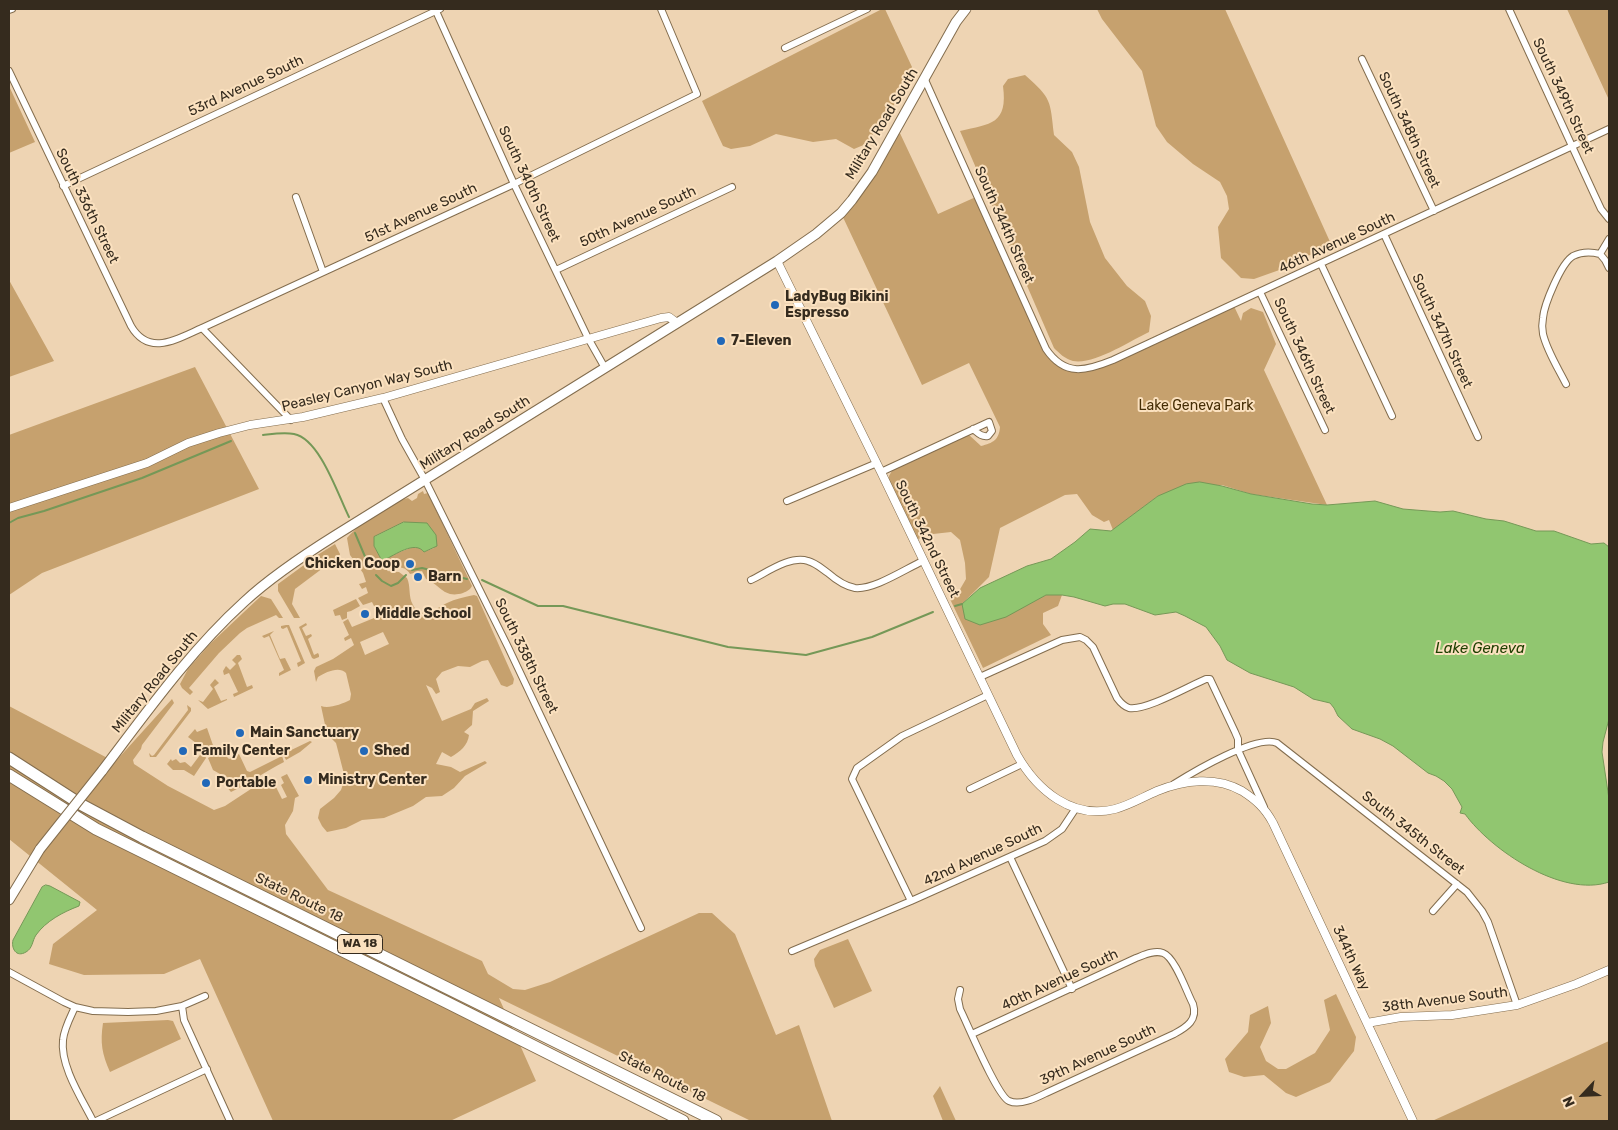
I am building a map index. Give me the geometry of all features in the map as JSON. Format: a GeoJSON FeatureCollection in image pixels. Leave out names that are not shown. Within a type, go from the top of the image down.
{"type":"FeatureCollection","features":[{"type":"Feature","properties":{"kind":"highway","name":"State Route 18"},"geometry":{"type":"LineString","coordinates":[[9,758],[59,791],[142,837],[716,1121]]}},
{"type":"Feature","properties":{"kind":"highway","name":"State Route 18"},"geometry":{"type":"LineString","coordinates":[[9,774],[68,813],[104,833],[683,1121]]}},
{"type":"Feature","properties":{"kind":"main road","name":"Military Road South"},"geometry":{"type":"LineString","coordinates":[[9,900],[40,849],[177,675],[217,628],[244,602],[306,554],[777,261],[816,234],[841,213],[872,172],[956,22],[966,9]]}},
{"type":"Feature","properties":{"kind":"street","name":"South 340th Street"},"geometry":{"type":"LineString","coordinates":[[437,9],[514,184],[588,338],[605,368]]}},
{"type":"Feature","properties":{"kind":"street","name":"53rd Avenue South"},"geometry":{"type":"LineString","coordinates":[[63,186],[437,9]]}},
{"type":"Feature","properties":{"kind":"street","name":"51st Avenue South"},"geometry":{"type":"LineString","coordinates":[[151,344],[168,343],[202,328],[514,184],[697,94],[661,9]]}},
{"type":"Feature","properties":{"kind":"street"},"geometry":{"type":"LineString","coordinates":[[785,48],[867,9]]}},
{"type":"Feature","properties":{"kind":"street","name":"South 349th Street"},"geometry":{"type":"LineString","coordinates":[[1509,9],[1572,147],[1602,209],[1609,218]]}},
{"type":"Feature","properties":{"kind":"street","name":"South 348th Street"},"geometry":{"type":"LineString","coordinates":[[1362,59],[1434,211]]}},
{"type":"Feature","properties":{"kind":"street","name":"South 336th Street"},"geometry":{"type":"LineString","coordinates":[[9,71],[130,326],[134,333],[151,344]]}},
{"type":"Feature","properties":{"kind":"street","name":"South 344th Street"},"geometry":{"type":"LineString","coordinates":[[925,80],[1046,349],[1056,362],[1064,367],[1073,369]]}},
{"type":"Feature","properties":{"kind":"street","name":"46th Avenue South"},"geometry":{"type":"LineString","coordinates":[[1073,369],[1083,369],[1104,364],[1609,130]]}},
{"type":"Feature","properties":{"kind":"street","name":"50th Avenue South"},"geometry":{"type":"LineString","coordinates":[[556,270],[732,187]]}},
{"type":"Feature","properties":{"kind":"street"},"geometry":{"type":"LineString","coordinates":[[296,197],[323,272]]}},
{"type":"Feature","properties":{"kind":"street","name":"South 347th Street"},"geometry":{"type":"LineString","coordinates":[[1384,234],[1478,437]]}},
{"type":"Feature","properties":{"kind":"street"},"geometry":{"type":"LineString","coordinates":[[1600,254],[1609,239]]}},
{"type":"Feature","properties":{"kind":"street"},"geometry":{"type":"LineString","coordinates":[[1566,384],[1546,342],[1542,326],[1544,313],[1558,277],[1568,260],[1579,254],[1600,254],[1609,268]]}},
{"type":"Feature","properties":{"kind":"street","name":"South 342nd Street"},"geometry":{"type":"LineString","coordinates":[[777,261],[1022,764],[1041,788],[1061,802],[1076,808]]}},
{"type":"Feature","properties":{"kind":"street"},"geometry":{"type":"LineString","coordinates":[[1321,264],[1392,416]]}},
{"type":"Feature","properties":{"kind":"street","name":"South 346th Street"},"geometry":{"type":"LineString","coordinates":[[1260,292],[1325,430]]}},
{"type":"Feature","properties":{"kind":"street","name":"Peasley Canyon Way South"},"geometry":{"type":"LineString","coordinates":[[9,508],[147,464],[188,443],[219,432],[267,422],[291,420],[383,398],[665,316],[676,323]]}},
{"type":"Feature","properties":{"kind":"street"},"geometry":{"type":"LineString","coordinates":[[202,328],[291,420]]}},
{"type":"Feature","properties":{"kind":"street","name":"South 338th Street"},"geometry":{"type":"LineString","coordinates":[[383,398],[516,663],[641,928]]}},
{"type":"Feature","properties":{"kind":"street"},"geometry":{"type":"LineString","coordinates":[[881,472],[974,429]]}},
{"type":"Feature","properties":{"kind":"street"},"geometry":{"type":"LineString","coordinates":[[787,501],[877,463]]}},
{"type":"Feature","properties":{"kind":"street"},"geometry":{"type":"LineString","coordinates":[[750,580],[781,566],[799,560],[807,560],[814,563],[838,582],[856,588],[878,583],[923,561]]}},
{"type":"Feature","properties":{"kind":"street"},"geometry":{"type":"LineString","coordinates":[[980,678],[1062,640],[1080,637],[1093,647],[1117,698],[1127,707],[1137,707],[1154,702],[1206,679],[1210,679],[1238,739],[1238,750],[1264,807]]}},
{"type":"Feature","properties":{"kind":"street"},"geometry":{"type":"LineString","coordinates":[[911,902],[852,779],[856,770],[902,736],[988,695]]}},
{"type":"Feature","properties":{"kind":"street","name":"South 345th Street"},"geometry":{"type":"LineString","coordinates":[[1238,750],[1256,743],[1269,741],[1277,743],[1457,884],[1475,901],[1488,922],[1517,1005]]}},
{"type":"Feature","properties":{"kind":"street"},"geometry":{"type":"LineString","coordinates":[[1076,808],[1095,811],[1114,809],[1172,786],[1238,750]]}},
{"type":"Feature","properties":{"kind":"street"},"geometry":{"type":"LineString","coordinates":[[970,789],[1022,764]]}},
{"type":"Feature","properties":{"kind":"street"},"geometry":{"type":"LineString","coordinates":[[1172,786],[1216,781],[1238,789],[1264,807]]}},
{"type":"Feature","properties":{"kind":"street","name":"344th Way"},"geometry":{"type":"LineString","coordinates":[[1264,807],[1413,1121]]}},
{"type":"Feature","properties":{"kind":"street","name":"42nd Avenue South"},"geometry":{"type":"LineString","coordinates":[[792,951],[911,902],[1045,841],[1058,833],[1066,825],[1076,808]]}},
{"type":"Feature","properties":{"kind":"street"},"geometry":{"type":"LineString","coordinates":[[1010,857],[1072,988]]}},
{"type":"Feature","properties":{"kind":"street"},"geometry":{"type":"LineString","coordinates":[[1433,911],[1457,884]]}},
{"type":"Feature","properties":{"kind":"street","name":"40th Avenue South"},"geometry":{"type":"LineString","coordinates":[[972,1034],[1136,958],[1159,952],[1171,960],[1193,1004],[1195,1014],[1190,1024]]}},
{"type":"Feature","properties":{"kind":"street","name":"38th Avenue South"},"geometry":{"type":"LineString","coordinates":[[1367,1022],[1400,1017],[1459,1014],[1517,1005],[1609,970]]}},
{"type":"Feature","properties":{"kind":"street"},"geometry":{"type":"LineString","coordinates":[[9,972],[75,1007],[93,1011],[130,1012],[156,1010],[182,1006],[205,996]]}},
{"type":"Feature","properties":{"kind":"street"},"geometry":{"type":"LineString","coordinates":[[960,990],[958,999],[960,1009],[972,1034]]}},
{"type":"Feature","properties":{"kind":"street"},"geometry":{"type":"LineString","coordinates":[[182,1006],[184,1020],[230,1121]]}},
{"type":"Feature","properties":{"kind":"street"},"geometry":{"type":"LineString","coordinates":[[75,1007],[63,1037],[64,1055],[68,1068],[94,1121],[207,1070]]}},
{"type":"Feature","properties":{"kind":"street","name":"39th Avenue South"},"geometry":{"type":"LineString","coordinates":[[972,1034],[998,1090],[1005,1099],[1014,1102],[1026,1101],[1046,1093],[1174,1034],[1190,1024]]}},
{"type":"Feature","properties":{"kind":"green space"},"geometry":{"type":"Polygon","coordinates":[[[885,9],[912,67],[894,105],[866,144],[854,149],[836,139],[813,142],[776,134],[750,146],[731,149],[723,146],[702,101],[885,9]]]}},
{"type":"Feature","properties":{"kind":"green space"},"geometry":{"type":"Polygon","coordinates":[[[1097,9],[1225,9],[1331,244],[1285,268],[1254,279],[1241,278],[1221,258],[1218,227],[1229,209],[1227,196],[1220,182],[1193,164],[1167,142],[1156,126],[1142,71],[1102,19],[1097,9]]]}},
{"type":"Feature","properties":{"kind":"green space"},"geometry":{"type":"Polygon","coordinates":[[[1567,9],[1609,9],[1609,100],[1567,9]]]}},
{"type":"Feature","properties":{"kind":"green space"},"geometry":{"type":"Polygon","coordinates":[[[1025,75],[1045,95],[1052,114],[1054,135],[1072,152],[1079,167],[1090,222],[1105,258],[1127,286],[1145,301],[1151,316],[1149,332],[1101,356],[1082,361],[1073,361],[1060,354],[1054,348],[960,131],[989,124],[995,120],[1003,108],[1003,86],[1008,79],[1025,75]]]}},
{"type":"Feature","properties":{"kind":"green space"},"geometry":{"type":"Polygon","coordinates":[[[9,86],[35,142],[9,153],[9,86]]]}},
{"type":"Feature","properties":{"kind":"green space","name":"Lake Geneva Park"},"geometry":{"type":"Polygon","coordinates":[[[898,129],[938,214],[978,196],[1046,349],[1064,367],[1092,367],[1233,304],[1241,321],[1243,313],[1251,308],[1263,312],[1276,344],[1264,370],[1327,505],[1251,494],[1222,485],[1158,496],[1113,530],[1109,520],[1104,522],[1092,515],[1077,494],[1065,495],[1000,528],[989,577],[962,604],[1062,595],[1058,606],[1043,613],[1043,624],[1051,635],[983,668],[949,597],[959,591],[966,579],[960,540],[951,532],[933,534],[918,539],[914,535],[889,483],[889,476],[893,469],[968,434],[981,446],[989,444],[997,438],[1000,427],[969,363],[922,385],[841,213],[898,129]]]}},
{"type":"Feature","properties":{"kind":"green space"},"geometry":{"type":"Polygon","coordinates":[[[9,280],[54,361],[9,377],[9,280]]]}},
{"type":"Feature","properties":{"kind":"green space"},"geometry":{"type":"Polygon","coordinates":[[[195,367],[259,489],[42,573],[9,595],[9,435],[195,367]]]}},
{"type":"Feature","properties":{"kind":"green space"},"geometry":{"type":"Polygon","coordinates":[[[423,491],[424,494],[428,493],[472,586],[463,593],[451,594],[446,593],[426,579],[422,571],[410,574],[404,568],[398,567],[389,568],[387,571],[399,572],[407,578],[411,602],[416,610],[420,612],[429,612],[460,598],[477,596],[514,679],[513,684],[507,687],[501,685],[488,660],[470,667],[458,666],[442,672],[436,679],[440,692],[436,694],[432,688],[426,685],[442,721],[471,709],[475,703],[487,698],[489,701],[473,711],[472,725],[464,732],[469,735],[463,748],[451,757],[442,752],[436,764],[451,767],[460,772],[485,761],[487,763],[465,776],[454,788],[442,796],[426,797],[413,806],[384,818],[362,820],[346,828],[327,832],[318,818],[320,809],[341,790],[345,778],[336,743],[327,734],[321,706],[343,703],[350,700],[351,694],[346,673],[343,671],[329,672],[318,677],[316,682],[314,671],[316,667],[333,659],[354,645],[351,638],[345,641],[344,638],[349,635],[343,622],[348,619],[352,627],[379,616],[372,602],[363,605],[358,598],[368,593],[366,587],[362,589],[359,584],[366,582],[363,573],[350,555],[347,538],[367,520],[384,509],[400,500],[408,498],[412,501],[417,498],[418,494],[423,491]],[[404,522],[374,537],[374,546],[381,559],[413,547],[419,547],[424,552],[434,548],[404,522]],[[383,632],[360,642],[365,655],[389,644],[383,632]]]}},
{"type":"Feature","properties":{"kind":"green space"},"geometry":{"type":"Polygon","coordinates":[[[335,544],[340,554],[339,559],[323,568],[295,589],[292,604],[300,618],[294,618],[278,591],[278,584],[335,544]]]}},
{"type":"Feature","properties":{"kind":"green space"},"geometry":{"type":"Polygon","coordinates":[[[261,596],[271,599],[283,618],[279,618],[276,615],[240,633],[219,653],[189,688],[193,692],[190,695],[180,684],[188,669],[210,644],[261,596]]]}},
{"type":"Feature","properties":{"kind":"green space"},"geometry":{"type":"Polygon","coordinates":[[[356,599],[360,606],[347,612],[347,618],[342,620],[340,615],[335,616],[333,610],[356,599]]]}},
{"type":"Feature","properties":{"kind":"green space"},"geometry":{"type":"Polygon","coordinates":[[[306,623],[307,625],[302,628],[306,636],[311,634],[312,636],[308,639],[314,655],[318,653],[319,655],[319,657],[314,659],[299,627],[306,623]]]}},
{"type":"Feature","properties":{"kind":"green space"},"geometry":{"type":"Polygon","coordinates":[[[289,625],[305,663],[298,667],[297,663],[301,661],[287,627],[281,628],[281,626],[289,625]]]}},
{"type":"Feature","properties":{"kind":"green space"},"geometry":{"type":"Polygon","coordinates":[[[274,631],[270,635],[280,659],[285,658],[291,670],[279,676],[279,673],[284,670],[269,636],[264,638],[262,636],[274,631]]]}},
{"type":"Feature","properties":{"kind":"green space"},"geometry":{"type":"Polygon","coordinates":[[[237,655],[240,655],[242,659],[238,663],[247,687],[252,685],[253,688],[234,697],[233,694],[238,692],[229,673],[224,675],[223,671],[226,666],[230,670],[236,664],[232,660],[237,655]]]}},
{"type":"Feature","properties":{"kind":"green space"},"geometry":{"type":"Polygon","coordinates":[[[215,679],[219,683],[214,687],[221,701],[227,700],[208,709],[198,700],[203,702],[213,689],[210,685],[215,679]]]}},
{"type":"Feature","properties":{"kind":"green space"},"geometry":{"type":"Polygon","coordinates":[[[172,699],[174,703],[142,745],[133,760],[134,764],[168,786],[214,810],[225,806],[257,785],[261,789],[273,781],[282,799],[287,797],[281,785],[284,783],[281,777],[287,774],[299,796],[295,798],[293,811],[285,825],[286,834],[328,890],[482,961],[488,974],[513,989],[525,990],[550,982],[699,913],[712,913],[735,934],[776,1035],[799,1025],[832,1121],[751,1121],[499,998],[536,1081],[450,1121],[273,1121],[200,959],[164,974],[84,975],[49,964],[53,944],[97,910],[9,839],[9,706],[115,762],[172,699]]]}},
{"type":"Feature","properties":{"kind":"green space"},"geometry":{"type":"Polygon","coordinates":[[[187,705],[191,708],[191,711],[156,757],[150,757],[149,753],[152,756],[154,755],[188,710],[187,705]]]}},
{"type":"Feature","properties":{"kind":"green space"},"geometry":{"type":"Polygon","coordinates":[[[207,728],[215,751],[207,754],[204,749],[188,737],[195,729],[197,732],[207,728]]]}},
{"type":"Feature","properties":{"kind":"green space"},"geometry":{"type":"Polygon","coordinates":[[[310,741],[312,742],[300,752],[286,760],[283,754],[310,741]]]}},
{"type":"Feature","properties":{"kind":"green space"},"geometry":{"type":"Polygon","coordinates":[[[203,751],[206,758],[194,776],[184,770],[173,770],[167,764],[171,759],[172,761],[176,759],[180,763],[185,762],[191,767],[203,751]]]}},
{"type":"Feature","properties":{"kind":"green space"},"geometry":{"type":"Polygon","coordinates":[[[221,751],[229,759],[239,754],[247,771],[250,772],[282,756],[284,762],[231,792],[225,785],[227,778],[213,770],[208,758],[221,751]]]}},
{"type":"Feature","properties":{"kind":"green space"},"geometry":{"type":"Polygon","coordinates":[[[848,939],[872,991],[834,1008],[815,966],[814,959],[820,950],[848,939]]]}},
{"type":"Feature","properties":{"kind":"green space"},"geometry":{"type":"Polygon","coordinates":[[[1336,994],[1356,1037],[1354,1051],[1330,1082],[1296,1097],[1286,1093],[1264,1075],[1244,1077],[1229,1072],[1225,1059],[1248,1032],[1250,1015],[1268,1006],[1271,1023],[1260,1047],[1266,1061],[1278,1069],[1286,1069],[1315,1053],[1330,1030],[1324,1000],[1336,994]]]}},
{"type":"Feature","properties":{"kind":"green space"},"geometry":{"type":"Polygon","coordinates":[[[173,1021],[181,1039],[110,1072],[102,1048],[103,1023],[173,1021]]]}},
{"type":"Feature","properties":{"kind":"green space"},"geometry":{"type":"Polygon","coordinates":[[[1609,1041],[1609,1121],[1432,1121],[1609,1041]]]}},
{"type":"Feature","properties":{"kind":"green space"},"geometry":{"type":"Polygon","coordinates":[[[940,1086],[956,1121],[943,1121],[933,1096],[940,1086]]]}},
{"type":"Feature","properties":{"kind":"water","name":"Lake Geneva"},"geometry":{"type":"Polygon","coordinates":[[[1200,482],[1251,494],[1312,504],[1327,505],[1375,501],[1403,509],[1440,512],[1453,511],[1486,519],[1504,521],[1536,531],[1554,531],[1591,544],[1604,543],[1609,547],[1609,719],[1602,752],[1609,799],[1609,882],[1590,885],[1570,883],[1550,877],[1510,856],[1477,828],[1465,814],[1460,813],[1462,807],[1452,789],[1444,781],[1428,773],[1393,746],[1352,729],[1338,716],[1330,703],[1313,699],[1294,687],[1250,673],[1227,660],[1220,646],[1206,627],[1176,612],[1155,615],[1125,604],[1105,606],[1074,597],[1046,595],[1006,617],[980,625],[965,619],[962,604],[980,588],[1027,566],[1051,559],[1090,529],[1111,531],[1158,496],[1186,484],[1200,482]]]}},
{"type":"Feature","properties":{"kind":"water"},"geometry":{"type":"Polygon","coordinates":[[[404,522],[427,523],[436,535],[437,546],[424,552],[416,547],[410,548],[384,560],[381,559],[374,546],[374,537],[404,522]]]}},
{"type":"Feature","properties":{"kind":"water"},"geometry":{"type":"Polygon","coordinates":[[[46,885],[80,902],[79,906],[50,921],[36,935],[28,950],[19,954],[14,949],[13,940],[42,887],[46,885]]]}},
{"type":"Feature","properties":{"kind":"waterway"},"geometry":{"type":"LineString","coordinates":[[263,435],[294,434],[303,438],[312,446],[334,482],[349,517]]}},
{"type":"Feature","properties":{"kind":"waterway"},"geometry":{"type":"LineString","coordinates":[[9,523],[18,518],[142,478],[231,441]]}},
{"type":"Feature","properties":{"kind":"waterway"},"geometry":{"type":"LineString","coordinates":[[355,533],[369,566]]}},
{"type":"Feature","properties":{"kind":"waterway"},"geometry":{"type":"LineString","coordinates":[[412,570],[422,568],[467,579]]}},
{"type":"Feature","properties":{"kind":"waterway"},"geometry":{"type":"LineString","coordinates":[[376,575],[391,586],[398,583],[406,575]]}},
{"type":"Feature","properties":{"kind":"waterway"},"geometry":{"type":"LineString","coordinates":[[482,580],[538,606],[563,606],[728,647],[806,655],[872,637],[933,612]]}},
{"type":"Feature","properties":{"kind":"waterway"},"geometry":{"type":"LineString","coordinates":[[955,606],[962,604]]}},
{"type":"Feature","properties":{"kind":"place","name":"LadyBug Bikini Espresso"},"geometry":{"type":"Point","coordinates":[775,305]}},
{"type":"Feature","properties":{"kind":"place","name":"7-Eleven"},"geometry":{"type":"Point","coordinates":[721,341]}},
{"type":"Feature","properties":{"kind":"place","name":"Chicken Coop"},"geometry":{"type":"Point","coordinates":[410,564]}},
{"type":"Feature","properties":{"kind":"place","name":"Barn"},"geometry":{"type":"Point","coordinates":[418,577]}},
{"type":"Feature","properties":{"kind":"place","name":"Middle School"},"geometry":{"type":"Point","coordinates":[365,614]}},
{"type":"Feature","properties":{"kind":"place","name":"Main Sanctuary"},"geometry":{"type":"Point","coordinates":[240,733]}},
{"type":"Feature","properties":{"kind":"place","name":"Family Center"},"geometry":{"type":"Point","coordinates":[183,751]}},
{"type":"Feature","properties":{"kind":"place","name":"Shed"},"geometry":{"type":"Point","coordinates":[364,751]}},
{"type":"Feature","properties":{"kind":"place","name":"Ministry Center"},"geometry":{"type":"Point","coordinates":[308,780]}},
{"type":"Feature","properties":{"kind":"place","name":"Portable"},"geometry":{"type":"Point","coordinates":[206,783]}}]}
